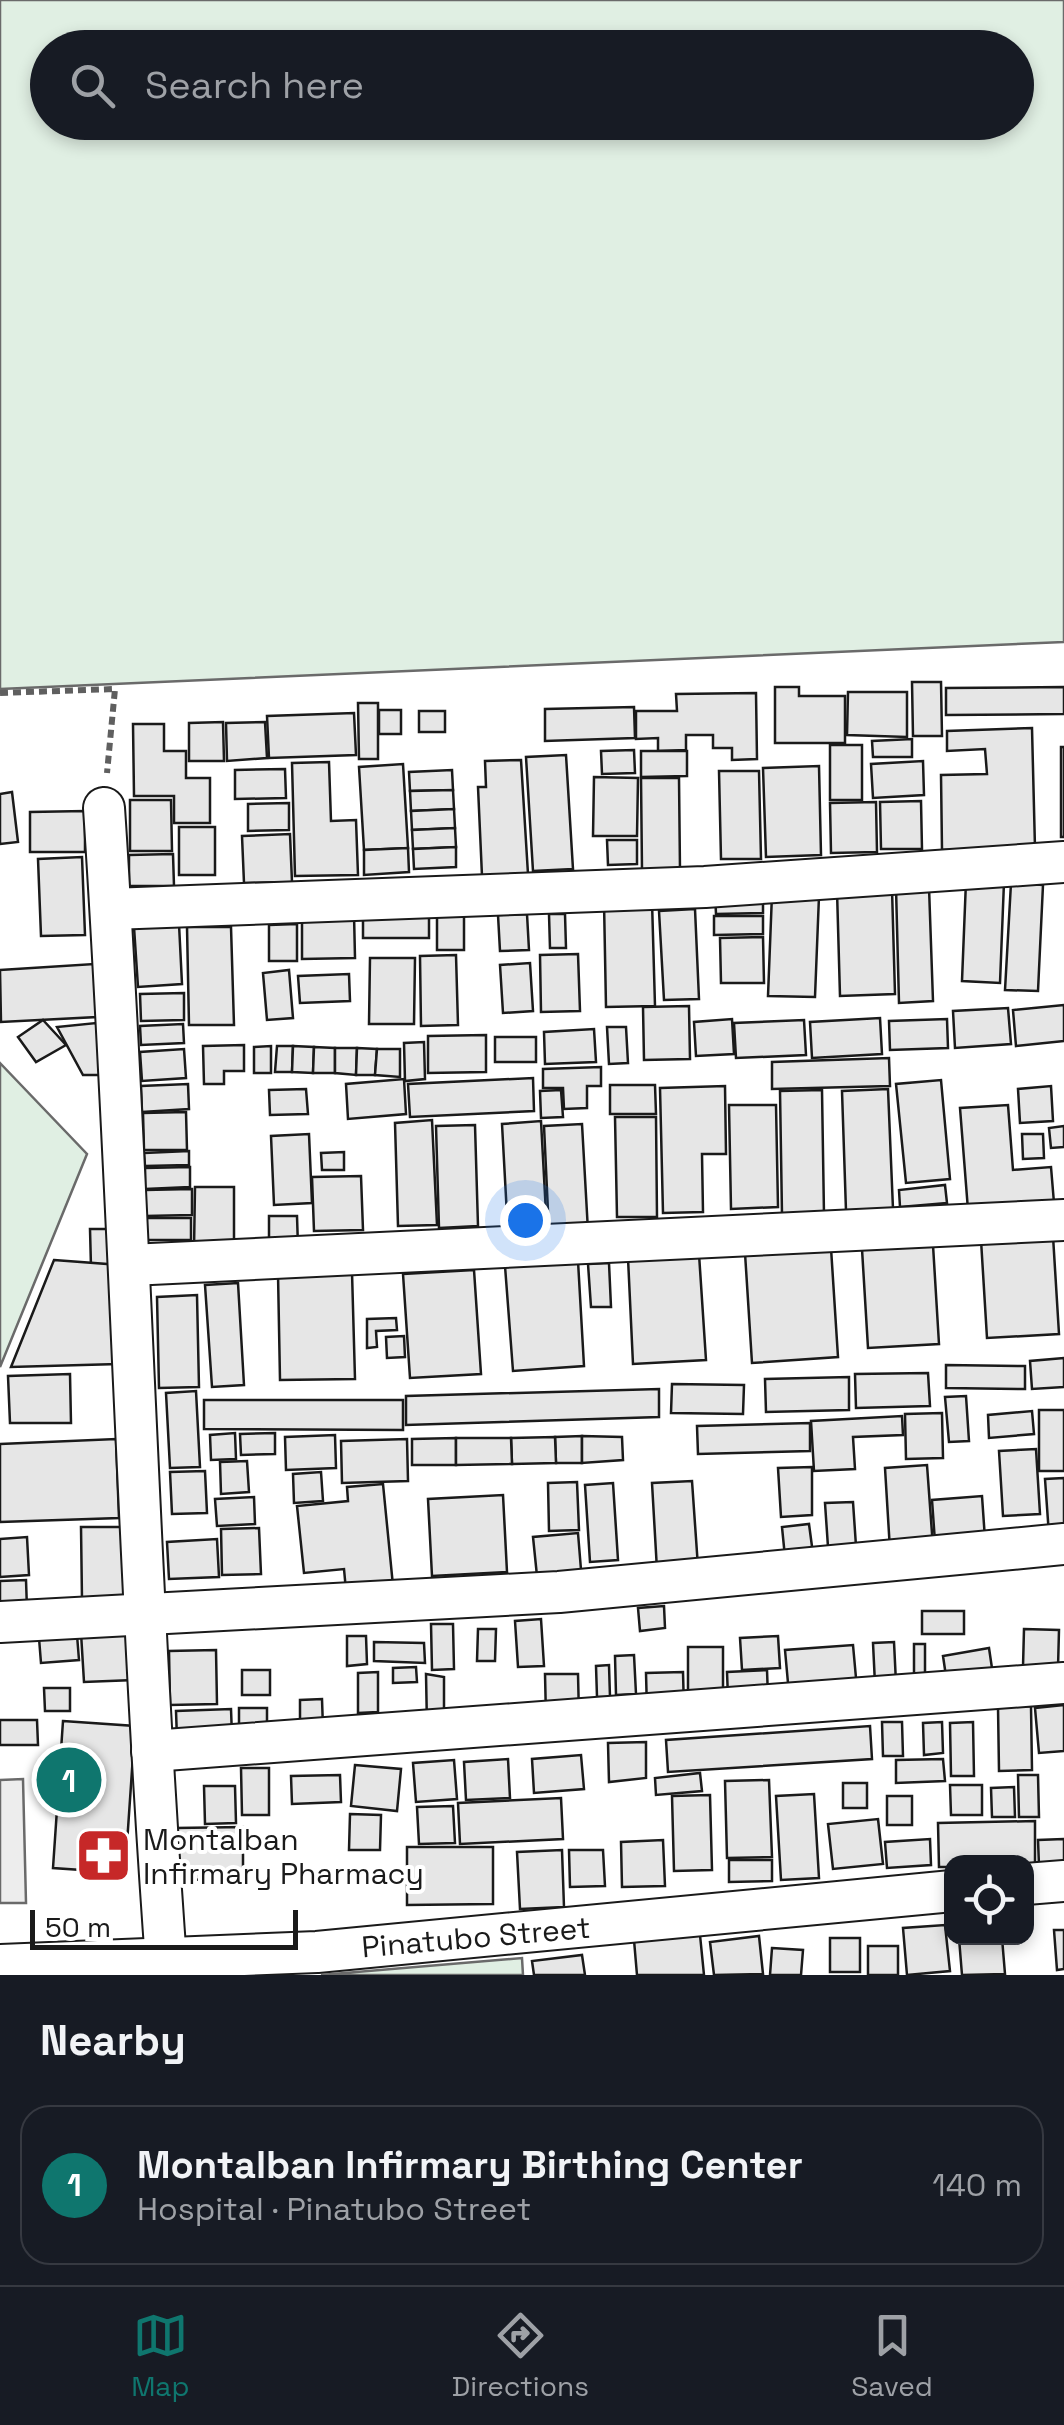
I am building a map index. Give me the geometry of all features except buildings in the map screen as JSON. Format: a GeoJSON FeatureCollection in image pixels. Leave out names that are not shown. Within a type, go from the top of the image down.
{"type":"FeatureCollection","features":[{"type":"Feature","properties":{"kind":"street"},"geometry":{"type":"LineString","coordinates":[[104,808],[130,1265],[144,1616],[166,1968]]}},
{"type":"Feature","properties":{"kind":"street"},"geometry":{"type":"LineString","coordinates":[[111,909],[704,887],[1064,862]]}},
{"type":"Feature","properties":{"kind":"street"},"geometry":{"type":"LineString","coordinates":[[130,1265],[1064,1220]]}},
{"type":"Feature","properties":{"kind":"street"},"geometry":{"type":"LineString","coordinates":[[0,1622],[558,1592],[1064,1544]]}},
{"type":"Feature","properties":{"kind":"street"},"geometry":{"type":"LineString","coordinates":[[152,1751],[1064,1683]]}},
{"type":"Feature","properties":{"kind":"street"},"geometry":{"type":"LineString","coordinates":[[1034,1883],[1064,1880]]}},
{"type":"Feature","properties":{"kind":"street","name":"Pinatubo Street"},"geometry":{"type":"LineString","coordinates":[[0,1965],[166,1968],[944,1892]]}},
{"type":"Feature","properties":{"kind":"path"},"geometry":{"type":"LineString","coordinates":[[0,693],[115,689],[104,808]]}},
{"type":"Feature","properties":{"kind":"green space"},"geometry":{"type":"Polygon","coordinates":[[[0,0],[1064,0],[1064,642],[0,689],[0,0]]]}},
{"type":"Feature","properties":{"kind":"green space"},"geometry":{"type":"Polygon","coordinates":[[[0,1063],[87,1154],[0,1367],[0,1063]]]}},
{"type":"Feature","properties":{"kind":"green space"},"geometry":{"type":"Polygon","coordinates":[[[522,1958],[523,1975],[321,1975],[522,1958]]]}},
{"type":"Feature","properties":{"kind":"shaded area"},"geometry":{"type":"Polygon","coordinates":[[[23,1779],[26,1903],[0,1903],[0,1780],[23,1779]]]}},
{"type":"Feature","properties":{"kind":"place","name":"Montalban Infirmary Birthing Center"},"geometry":{"type":"Point","coordinates":[69,1780]}},
{"type":"Feature","properties":{"kind":"place","name":"Montalban Infirmary Pharmacy"},"geometry":{"type":"Point","coordinates":[104,1856]}}]}
